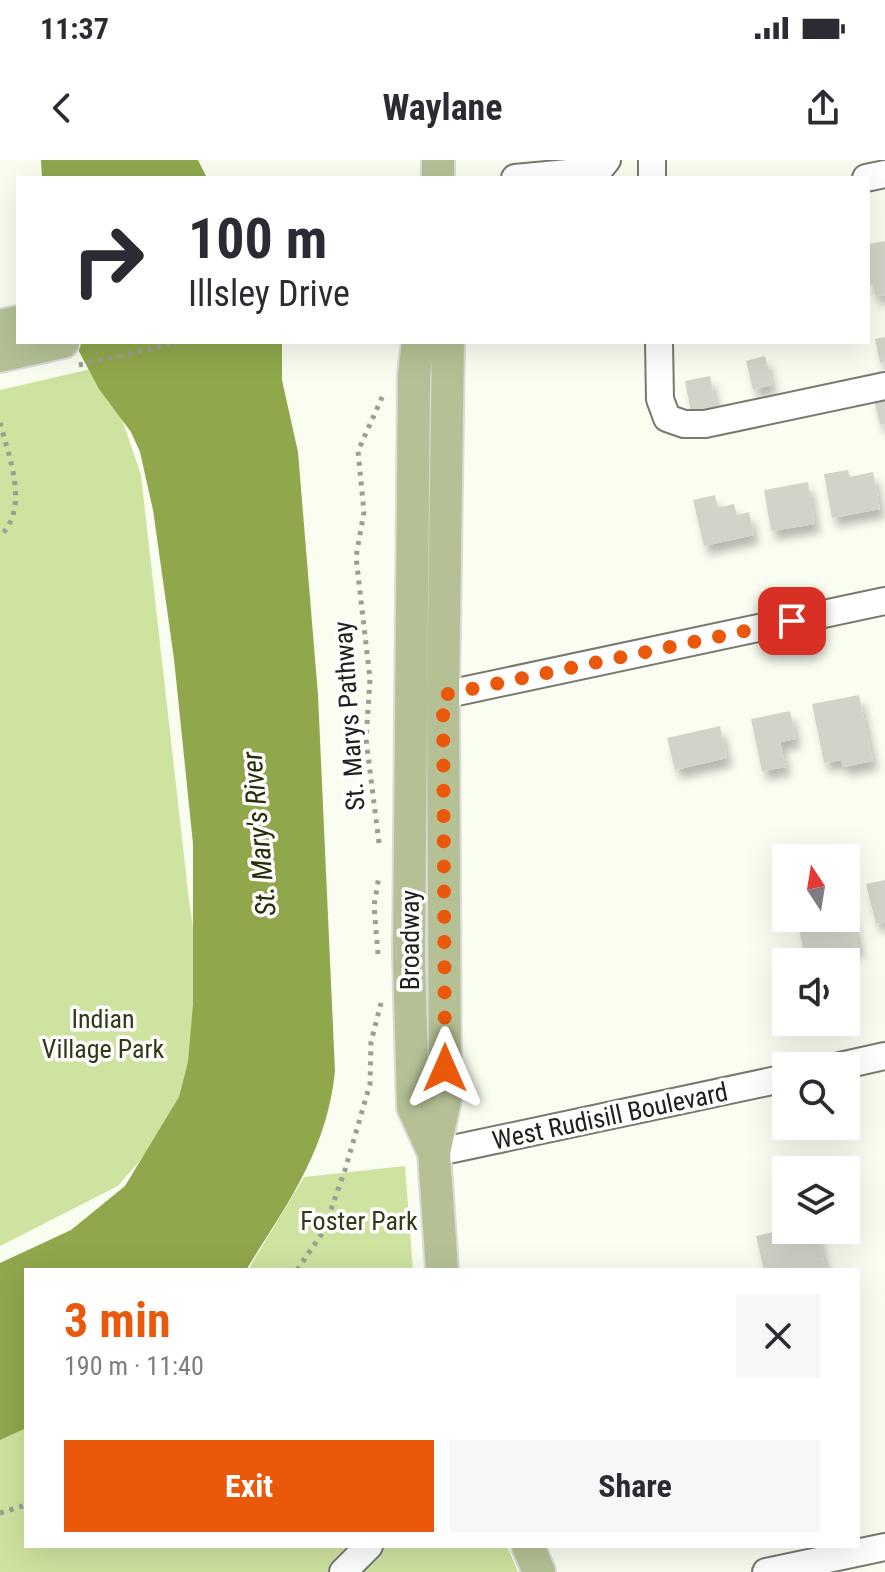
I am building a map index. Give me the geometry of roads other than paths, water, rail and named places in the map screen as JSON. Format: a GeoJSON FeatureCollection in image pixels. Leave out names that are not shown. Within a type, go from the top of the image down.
{"type":"FeatureCollection","features":[{"type":"Feature","properties":{"kind":"main road","name":"Broadway"},"geometry":{"type":"LineString","coordinates":[[418,344],[414,375],[410,630],[409,970],[413,1107],[434,1153]]}},
{"type":"Feature","properties":{"kind":"main road","name":"Broadway"},"geometry":{"type":"LineString","coordinates":[[434,1153],[445,1099],[443,695],[448,344]]}},
{"type":"Feature","properties":{"kind":"main road"},"geometry":{"type":"LineString","coordinates":[[0,356],[64,355]]}},
{"type":"Feature","properties":{"kind":"main road"},"geometry":{"type":"LineString","coordinates":[[434,1153],[442,1268]]}},
{"type":"Feature","properties":{"kind":"main road"},"geometry":{"type":"LineString","coordinates":[[529,1548],[539,1572]]}},
{"type":"Feature","properties":{"kind":"street"},"geometry":{"type":"LineString","coordinates":[[497,160],[502,170],[511,176]]}},
{"type":"Feature","properties":{"kind":"street"},"geometry":{"type":"LineString","coordinates":[[535,176],[599,170],[607,160]]}},
{"type":"Feature","properties":{"kind":"street"},"geometry":{"type":"LineString","coordinates":[[659,344],[660,399],[667,418],[684,424],[705,424],[885,386]]}},
{"type":"Feature","properties":{"kind":"street"},"geometry":{"type":"LineString","coordinates":[[443,695],[885,601]]}},
{"type":"Feature","properties":{"kind":"street"},"geometry":{"type":"LineString","coordinates":[[860,1062],[885,1056]]}},
{"type":"Feature","properties":{"kind":"street","name":"West Rudisill Boulevard"},"geometry":{"type":"LineString","coordinates":[[434,1153],[772,1081]]}},
{"type":"Feature","properties":{"kind":"street"},"geometry":{"type":"LineString","coordinates":[[766,1572],[885,1547]]}},
{"type":"Feature","properties":{"kind":"street"},"geometry":{"type":"LineString","coordinates":[[343,1572],[367,1548]]}},
{"type":"Feature","properties":{"kind":"water"},"geometry":{"type":"Polygon","coordinates":[[[41,160],[198,160],[206,176],[42,176],[41,160]]]}},
{"type":"Feature","properties":{"kind":"water","name":"St. Mary's River"},"geometry":{"type":"Polygon","coordinates":[[[75,344],[282,344],[282,380],[298,452],[318,695],[335,1071],[331,1100],[314,1152],[290,1199],[247,1268],[24,1268],[24,1429],[0,1440],[0,1263],[71,1230],[125,1186],[179,1097],[188,1062],[193,1004],[193,844],[174,659],[153,510],[140,452],[131,432],[99,389],[75,344]]]}},
{"type":"Feature","properties":{"kind":"park label","name":"Indian Village Park"},"geometry":{"type":"Point","coordinates":[103,1034]}},
{"type":"Feature","properties":{"kind":"park label","name":"Foster Park"},"geometry":{"type":"Point","coordinates":[359,1221]}}]}
